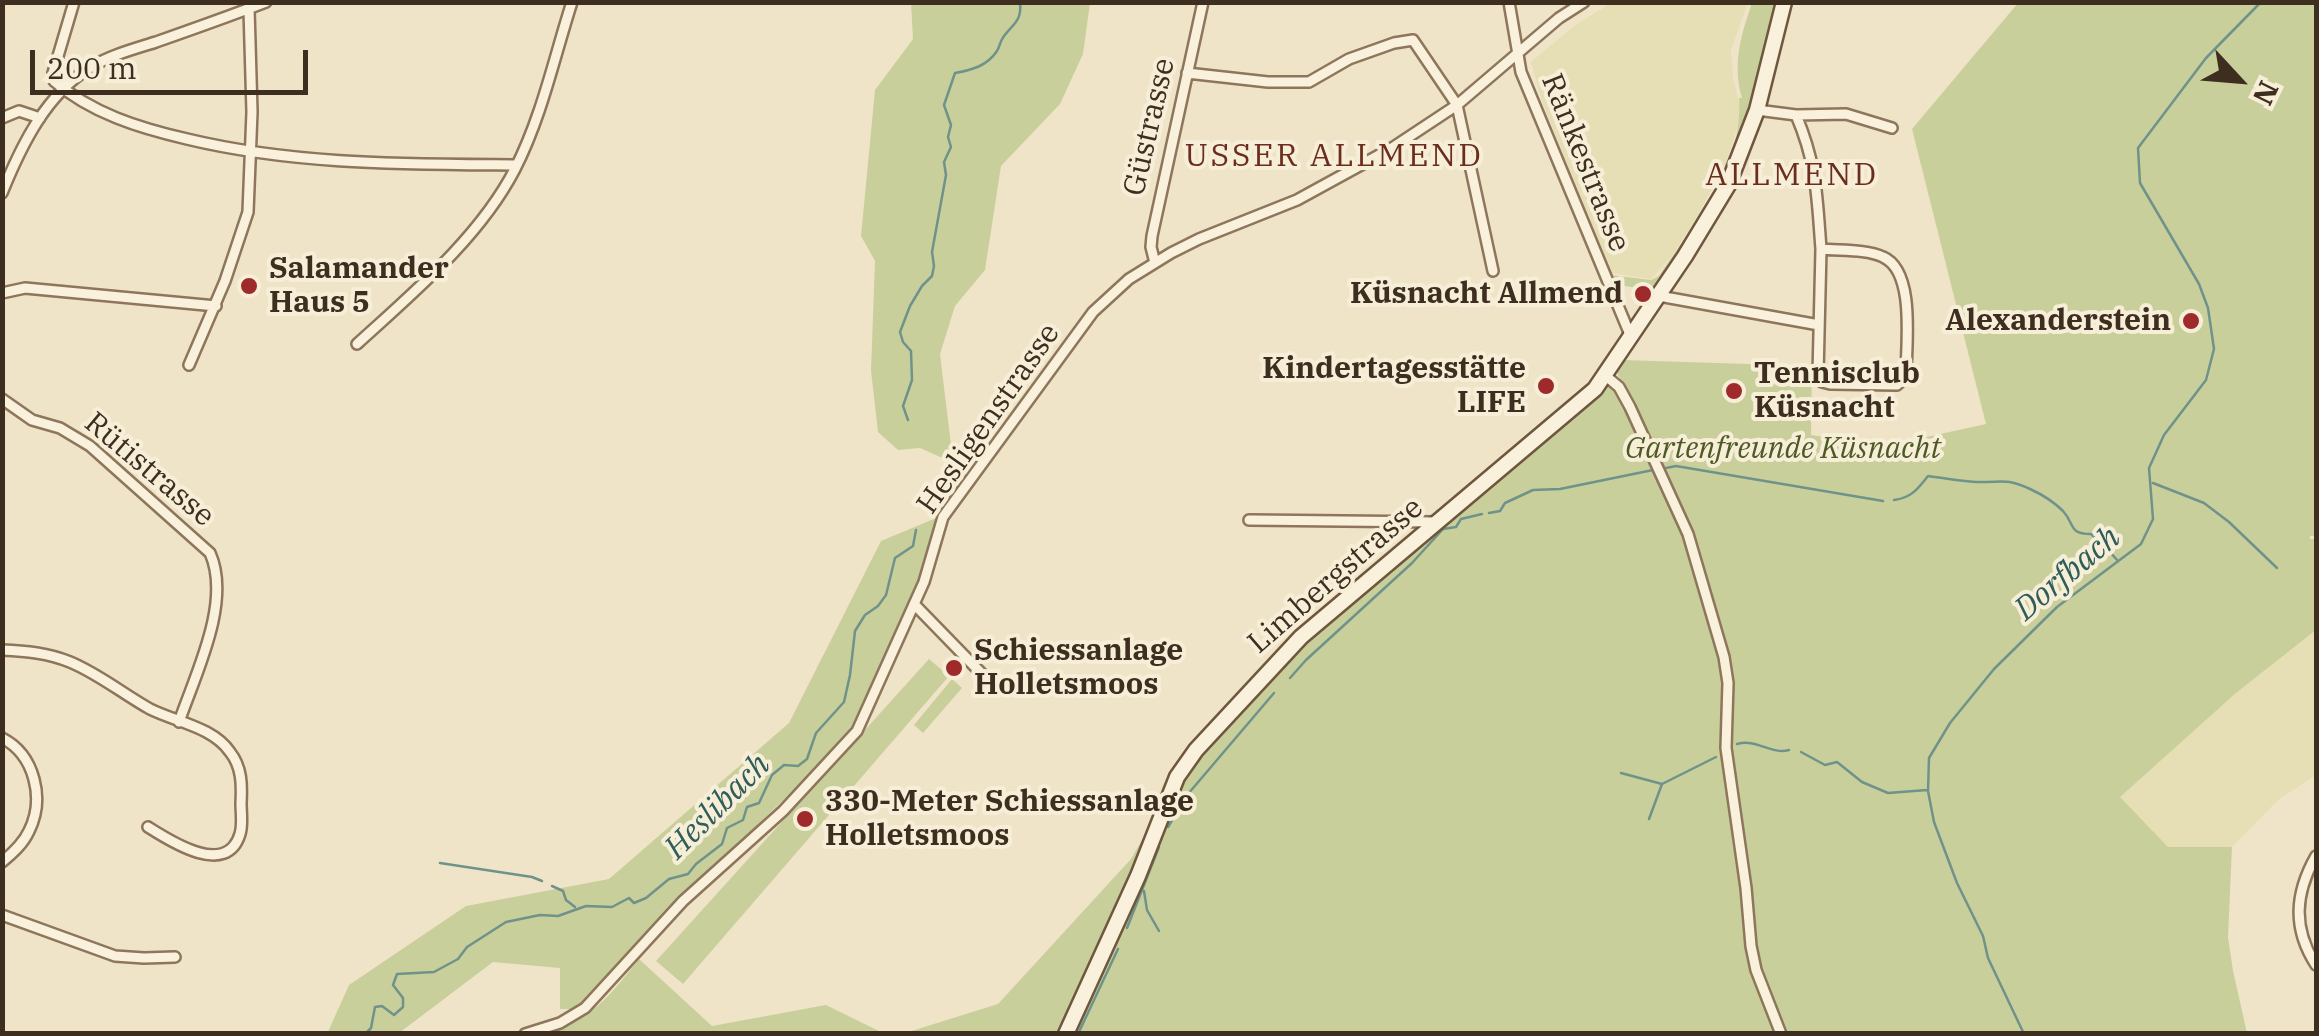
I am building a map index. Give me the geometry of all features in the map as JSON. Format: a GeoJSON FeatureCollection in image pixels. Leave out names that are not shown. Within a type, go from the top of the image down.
{"type":"FeatureCollection","features":[{"type":"Feature","properties":{"kind":"street"},"geometry":{"type":"LineString","coordinates":[[74,2],[54,81],[94,108],[147,130],[250,152],[362,162],[517,164]]}},
{"type":"Feature","properties":{"kind":"street"},"geometry":{"type":"LineString","coordinates":[[2,192],[40,118],[91,67],[266,2]]}},
{"type":"Feature","properties":{"kind":"street"},"geometry":{"type":"LineString","coordinates":[[357,344],[441,265],[498,198],[534,126],[572,2]]}},
{"type":"Feature","properties":{"kind":"street","name":"Güstrasse"},"geometry":{"type":"LineString","coordinates":[[1155,263],[1150,247],[1152,236],[1204,2]]}},
{"type":"Feature","properties":{"kind":"street","name":"Ränkestrasse"},"geometry":{"type":"LineString","coordinates":[[1509,2],[1520,72],[1632,338]]}},
{"type":"Feature","properties":{"kind":"street","name":"Hesligenstrasse"},"geometry":{"type":"LineString","coordinates":[[525,1034],[585,1008],[684,900],[784,811],[857,731],[924,582],[944,517],[1093,312],[1129,279],[1199,239],[1296,200],[1361,166],[1457,105],[1559,18],[1584,2]]}},
{"type":"Feature","properties":{"kind":"street","name":"Limbergstrasse"},"geometry":{"type":"LineString","coordinates":[[1066,1034],[1138,876],[1166,801],[1186,764],[1301,636],[1595,390],[1606,376],[1728,185],[1758,110],[1784,2]]}},
{"type":"Feature","properties":{"kind":"street"},"geometry":{"type":"LineString","coordinates":[[188,365],[216,306],[248,212],[252,112],[248,9]]}},
{"type":"Feature","properties":{"kind":"street"},"geometry":{"type":"LineString","coordinates":[[1187,73],[1268,82],[1310,82],[1349,59],[1394,42],[1413,40],[1457,105],[1492,271]]}},
{"type":"Feature","properties":{"kind":"street"},"geometry":{"type":"LineString","coordinates":[[1758,110],[1796,115],[1846,114],[1892,128]]}},
{"type":"Feature","properties":{"kind":"street"},"geometry":{"type":"LineString","coordinates":[[2,118],[20,111],[40,118]]}},
{"type":"Feature","properties":{"kind":"street"},"geometry":{"type":"LineString","coordinates":[[1796,115],[1816,178],[1820,249],[1818,375],[1822,382],[1830,384],[1898,385],[1906,376],[1906,301],[1899,270],[1880,255],[1820,249]]}},
{"type":"Feature","properties":{"kind":"street"},"geometry":{"type":"LineString","coordinates":[[2,293],[26,288],[216,306]]}},
{"type":"Feature","properties":{"kind":"street"},"geometry":{"type":"LineString","coordinates":[[1659,296],[1820,324]]}},
{"type":"Feature","properties":{"kind":"street"},"geometry":{"type":"LineString","coordinates":[[1606,376],[1620,387],[1688,534],[1724,657],[1728,683],[1726,748],[1751,946],[1756,970],[1781,1034]]}},
{"type":"Feature","properties":{"kind":"street","name":"Rütistrasse"},"geometry":{"type":"LineString","coordinates":[[2,398],[32,420],[60,428],[90,446],[210,553],[216,592],[213,621],[180,722]]}},
{"type":"Feature","properties":{"kind":"street"},"geometry":{"type":"LineString","coordinates":[[1249,520],[1439,522]]}},
{"type":"Feature","properties":{"kind":"street"},"geometry":{"type":"LineString","coordinates":[[914,604],[983,675]]}},
{"type":"Feature","properties":{"kind":"street"},"geometry":{"type":"LineString","coordinates":[[2,650],[38,652],[71,663],[150,709],[221,741],[234,757],[242,782],[240,834],[230,848],[209,856],[198,854],[148,827]]}},
{"type":"Feature","properties":{"kind":"street"},"geometry":{"type":"LineString","coordinates":[[2,738],[29,764],[36,794],[35,814],[28,833],[2,862]]}},
{"type":"Feature","properties":{"kind":"street"},"geometry":{"type":"LineString","coordinates":[[2316,856],[2301,890],[2298,920],[2307,951],[2316,965]]}},
{"type":"Feature","properties":{"kind":"street"},"geometry":{"type":"LineString","coordinates":[[2,915],[116,956],[175,957]]}},
{"type":"Feature","properties":{"kind":"shaded area"},"geometry":{"type":"Polygon","coordinates":[[[1611,3],[1748,3],[1731,50],[1740,106],[1726,163],[1672,256],[1651,279],[1611,273],[1543,104],[1531,62],[1574,26],[1611,3]]]}},
{"type":"Feature","properties":{"kind":"shaded area"},"geometry":{"type":"Polygon","coordinates":[[[2316,630],[2316,775],[2278,800],[2232,847],[2168,847],[2119,797],[2236,693],[2316,630]]]}},
{"type":"Feature","properties":{"kind":"green space"},"geometry":{"type":"Polygon","coordinates":[[[911,3],[1090,3],[1083,54],[1060,104],[1001,166],[985,270],[955,306],[940,354],[951,445],[947,460],[920,448],[898,450],[878,432],[871,371],[875,261],[861,236],[875,90],[913,39],[911,3]]]}},
{"type":"Feature","properties":{"kind":"green space"},"geometry":{"type":"Polygon","coordinates":[[[1752,3],[1784,3],[1757,110],[1725,181],[1663,282],[1644,288],[1614,284],[1610,275],[1651,280],[1659,276],[1714,193],[1734,147],[1742,98],[1739,50],[1752,3]]]}},
{"type":"Feature","properties":{"kind":"green space","name":"Gartenfreunde Küsnacht"},"geometry":{"type":"Polygon","coordinates":[[[2018,3],[2316,3],[2316,536],[2310,539],[2316,539],[2316,630],[2236,693],[2120,797],[2168,847],[2232,847],[2228,937],[2247,1033],[902,1034],[998,1004],[1131,859],[1168,795],[1305,644],[1606,376],[1636,411],[1617,373],[1623,360],[1812,366],[1811,435],[1905,449],[1922,438],[1986,424],[1912,129],[2018,3]]]}},
{"type":"Feature","properties":{"kind":"green space"},"geometry":{"type":"Polygon","coordinates":[[[941,516],[918,585],[852,734],[651,927],[577,1009],[560,1009],[560,968],[493,962],[399,1033],[327,1034],[349,985],[466,906],[609,879],[789,723],[881,541],[941,516]]]}},
{"type":"Feature","properties":{"kind":"green space","name":"330-Meter Schiessanlage Holletsmoos"},"geometry":{"type":"Polygon","coordinates":[[[929,659],[949,676],[683,984],[656,961],[929,659]]]}},
{"type":"Feature","properties":{"kind":"green space"},"geometry":{"type":"Polygon","coordinates":[[[952,679],[962,688],[923,733],[914,725],[952,679]]]}},
{"type":"Feature","properties":{"kind":"green space"},"geometry":{"type":"Polygon","coordinates":[[[639,959],[712,1026],[826,1005],[883,1033],[536,1034],[572,1022],[596,1007],[639,959]]]}},
{"type":"Feature","properties":{"kind":"waterway","name":"Heslibach"},"geometry":{"type":"LineString","coordinates":[[908,420],[903,406],[912,380],[911,351],[900,332],[910,306],[932,276],[934,266],[932,252],[946,175],[944,162],[951,147],[951,125],[944,105],[955,73],[979,66],[997,51],[1018,18],[1020,2]]}},
{"type":"Feature","properties":{"kind":"waterway","name":"Dorfbach"},"geometry":{"type":"LineString","coordinates":[[2024,1034],[1988,958],[1983,936],[1934,822],[1928,791],[1929,758],[1950,723],[1994,669],[2057,607],[2141,544],[2153,519],[2149,468],[2164,435],[2206,380],[2214,349],[2208,308],[2199,284],[2140,183],[2138,148],[2206,58],[2261,2]]}},
{"type":"Feature","properties":{"kind":"waterway"},"geometry":{"type":"LineString","coordinates":[[1666,468],[1676,466],[1883,501]]}},
{"type":"Feature","properties":{"kind":"waterway"},"geometry":{"type":"LineString","coordinates":[[1489,513],[1500,511],[1505,503],[1533,490],[1560,489],[1653,470]]}},
{"type":"Feature","properties":{"kind":"waterway"},"geometry":{"type":"LineString","coordinates":[[1894,500],[1914,492],[1928,476],[2015,483],[2052,502],[2075,530],[2091,534],[2103,545]]}},
{"type":"Feature","properties":{"kind":"waterway"},"geometry":{"type":"LineString","coordinates":[[2153,483],[2204,503],[2277,568]]}},
{"type":"Feature","properties":{"kind":"waterway"},"geometry":{"type":"LineString","coordinates":[[1290,678],[1443,529],[1482,514]]}},
{"type":"Feature","properties":{"kind":"waterway","name":"Heslibach"},"geometry":{"type":"LineString","coordinates":[[365,1034],[371,1028],[375,1007],[382,1006],[394,1015],[403,1007],[403,998],[393,985],[397,974],[434,972],[458,959],[467,947],[506,922],[540,915],[558,916],[586,906],[612,907],[629,898],[634,903],[669,879],[688,874],[722,844],[727,828],[743,820],[747,807],[759,803],[772,775],[784,765],[798,766],[807,759],[816,733],[844,702],[855,631],[886,595],[895,558],[913,546],[916,530]]}},
{"type":"Feature","properties":{"kind":"waterway"},"geometry":{"type":"LineString","coordinates":[[2109,551],[2118,561]]}},
{"type":"Feature","properties":{"kind":"waterway"},"geometry":{"type":"LineString","coordinates":[[1168,827],[1188,794],[1274,693]]}},
{"type":"Feature","properties":{"kind":"waterway"},"geometry":{"type":"LineString","coordinates":[[1737,744],[1789,750]]}},
{"type":"Feature","properties":{"kind":"waterway"},"geometry":{"type":"LineString","coordinates":[[1801,752],[1825,765],[1837,762],[1862,782],[1888,793],[1927,790]]}},
{"type":"Feature","properties":{"kind":"waterway"},"geometry":{"type":"LineString","coordinates":[[1621,773],[1662,784],[1716,757]]}},
{"type":"Feature","properties":{"kind":"waterway"},"geometry":{"type":"LineString","coordinates":[[1649,819],[1662,784]]}},
{"type":"Feature","properties":{"kind":"waterway"},"geometry":{"type":"LineString","coordinates":[[1127,928],[1159,847]]}},
{"type":"Feature","properties":{"kind":"waterway"},"geometry":{"type":"LineString","coordinates":[[440,863],[542,881]]}},
{"type":"Feature","properties":{"kind":"waterway"},"geometry":{"type":"LineString","coordinates":[[552,886],[563,891],[575,907]]}},
{"type":"Feature","properties":{"kind":"waterway"},"geometry":{"type":"LineString","coordinates":[[1144,891],[1147,910],[1159,931]]}},
{"type":"Feature","properties":{"kind":"waterway"},"geometry":{"type":"LineString","coordinates":[[1078,1034],[1118,949]]}},
{"type":"Feature","properties":{"kind":"place","name":"Salamander Haus 5"},"geometry":{"type":"Point","coordinates":[249,286]}},
{"type":"Feature","properties":{"kind":"place","name":"Küsnacht Allmend"},"geometry":{"type":"Point","coordinates":[1643,294]}},
{"type":"Feature","properties":{"kind":"place","name":"Alexanderstein"},"geometry":{"type":"Point","coordinates":[2191,321]}},
{"type":"Feature","properties":{"kind":"place","name":"Kindertagesstätte LIFE"},"geometry":{"type":"Point","coordinates":[1546,386]}},
{"type":"Feature","properties":{"kind":"place","name":"Tennisclub Küsnacht"},"geometry":{"type":"Point","coordinates":[1734,391]}},
{"type":"Feature","properties":{"kind":"place","name":"Schiessanlage Holletsmoos"},"geometry":{"type":"Point","coordinates":[954,668]}},
{"type":"Feature","properties":{"kind":"place","name":"330-Meter Schiessanlage Holletsmoos"},"geometry":{"type":"Point","coordinates":[805,819]}},
{"type":"Feature","properties":{"kind":"district","name":"USSER ALLMEND"},"geometry":{"type":"Point","coordinates":[1334,157]}},
{"type":"Feature","properties":{"kind":"district","name":"ALLMEND"},"geometry":{"type":"Point","coordinates":[1792,176]}}]}
